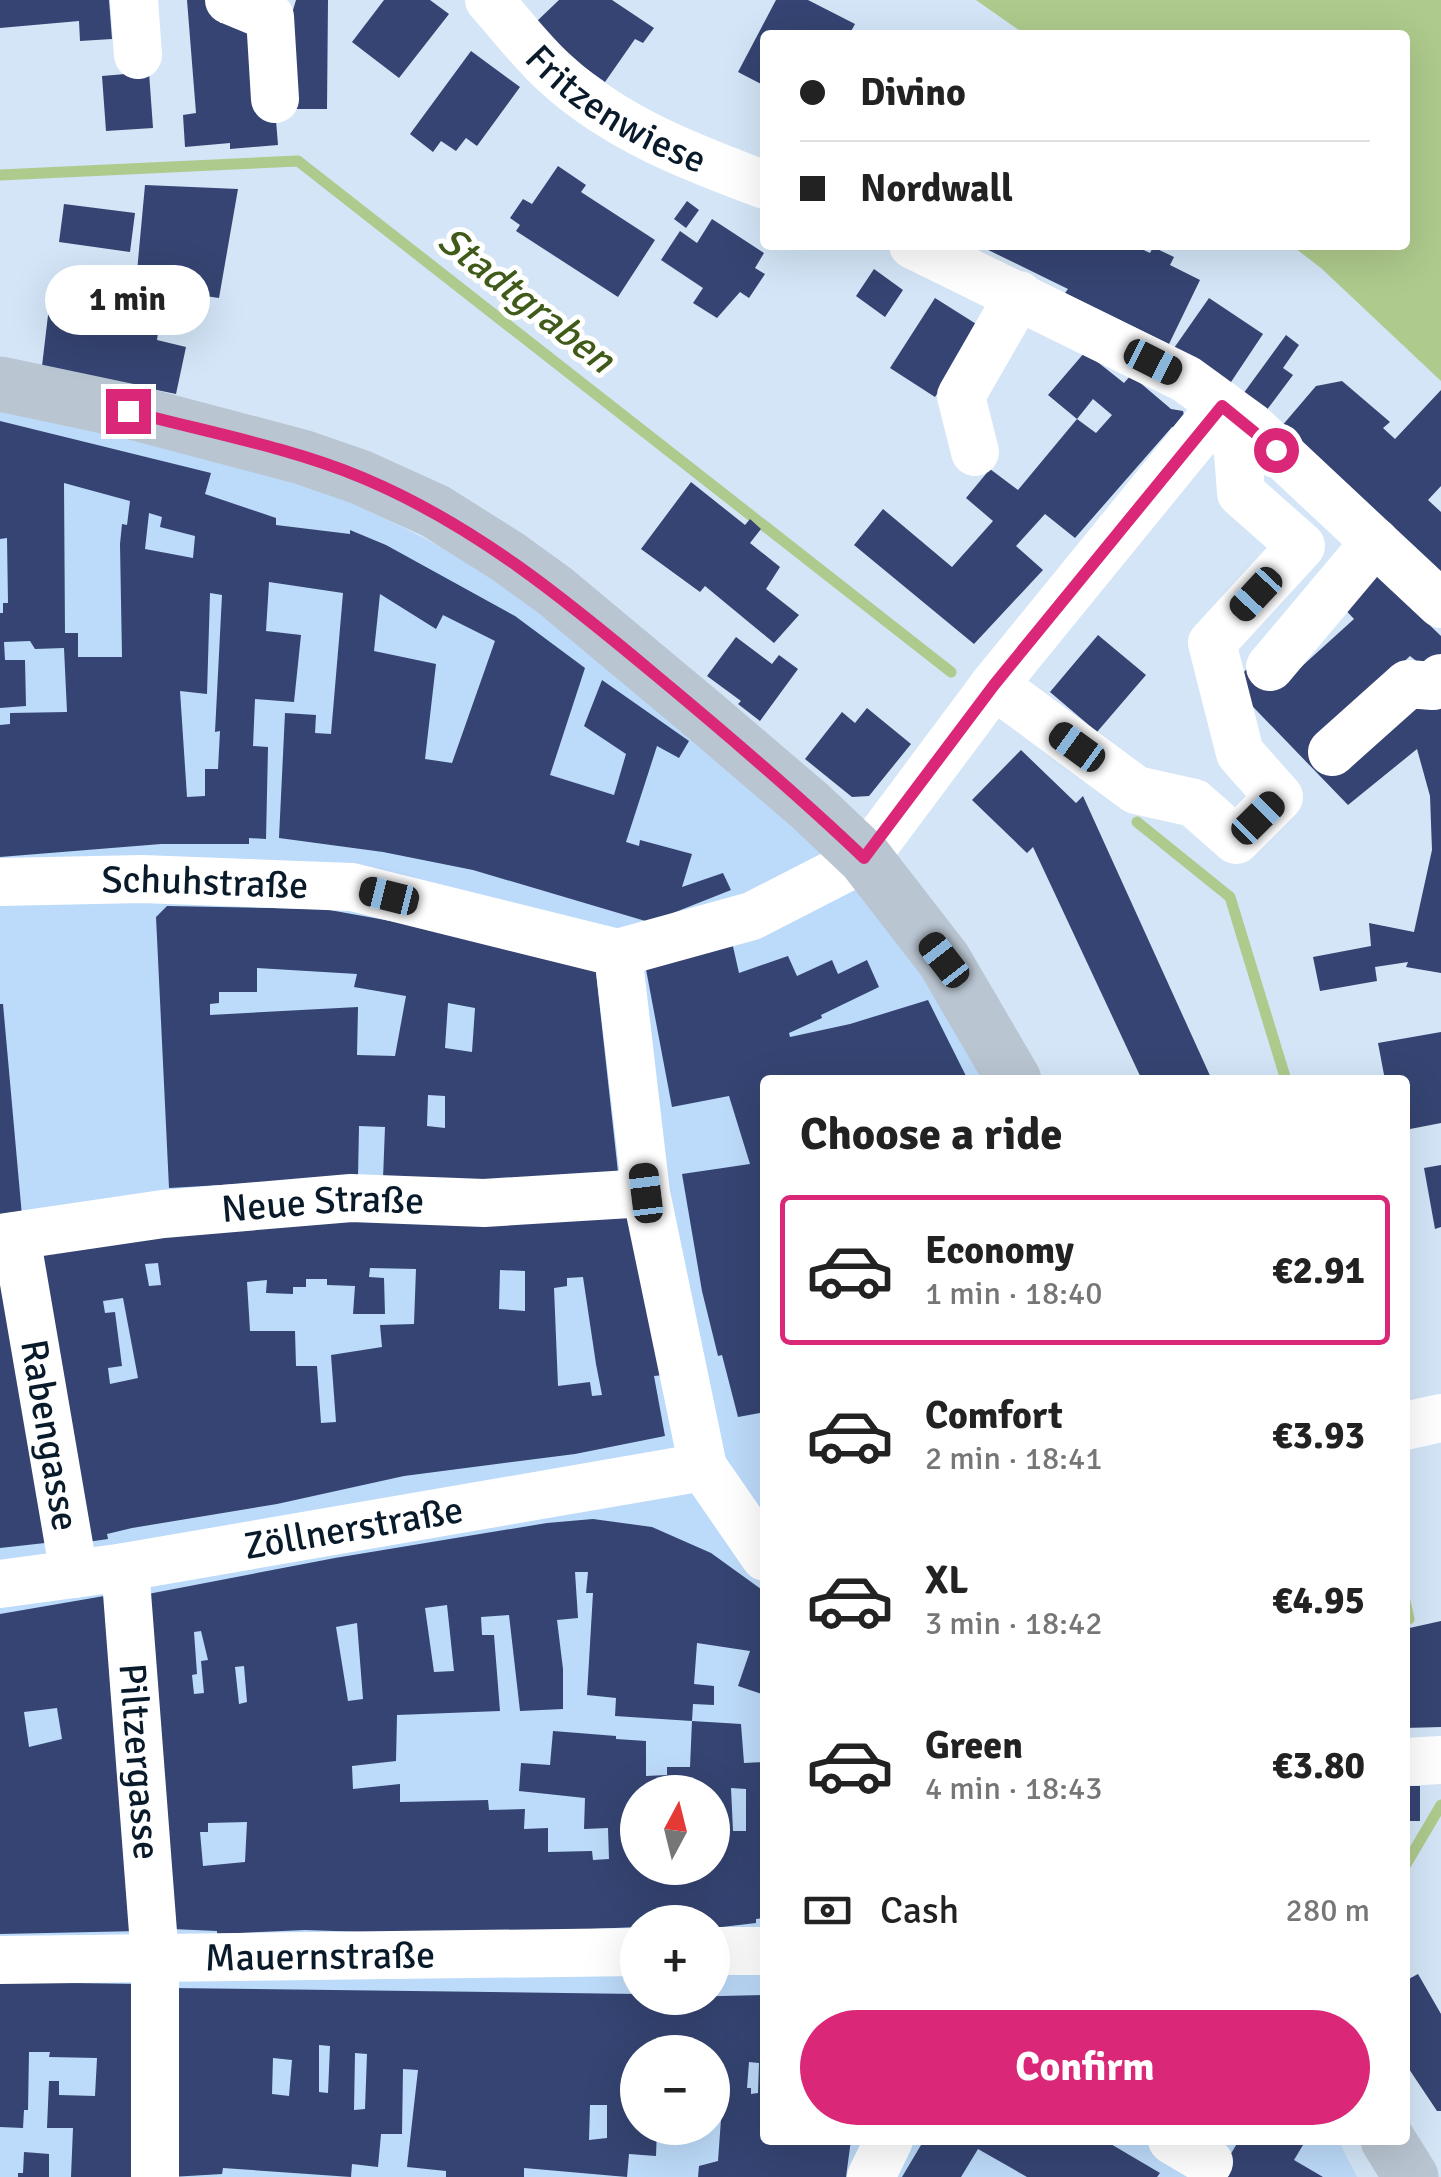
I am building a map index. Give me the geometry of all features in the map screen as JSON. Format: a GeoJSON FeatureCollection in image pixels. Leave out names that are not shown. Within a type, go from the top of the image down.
{"type":"FeatureCollection","features":[{"type":"Feature","properties":{"kind":"main road"},"geometry":{"type":"LineString","coordinates":[[0,384],[128,411],[302,457],[360,477],[434,511],[508,557],[780,780],[864,858],[944,960],[1011,1075]]}},
{"type":"Feature","properties":{"kind":"main road"},"geometry":{"type":"LineString","coordinates":[[1391,2145],[1411,2177]]}},
{"type":"Feature","properties":{"kind":"street"},"geometry":{"type":"LineString","coordinates":[[134,0],[138,56]]}},
{"type":"Feature","properties":{"kind":"street"},"geometry":{"type":"LineString","coordinates":[[229,0],[270,17],[275,98]]}},
{"type":"Feature","properties":{"kind":"street","name":"Fritzenwiese"},"geometry":{"type":"LineString","coordinates":[[489,0],[555,74],[607,114],[669,149],[760,183]]}},
{"type":"Feature","properties":{"kind":"street"},"geometry":{"type":"LineString","coordinates":[[923,250],[1186,380],[1252,427],[1441,604]]}},
{"type":"Feature","properties":{"kind":"street"},"geometry":{"type":"LineString","coordinates":[[975,452],[961,396],[1019,295]]}},
{"type":"Feature","properties":{"kind":"street"},"geometry":{"type":"LineString","coordinates":[[864,858],[994,685],[1222,406]]}},
{"type":"Feature","properties":{"kind":"street"},"geometry":{"type":"LineString","coordinates":[[994,685],[1136,790],[1194,804],[1236,840],[1279,797],[1240,753],[1212,642],[1301,546],[1241,493],[1238,452],[1222,406]]}},
{"type":"Feature","properties":{"kind":"street"},"geometry":{"type":"LineString","coordinates":[[1270,667],[1374,542]]}},
{"type":"Feature","properties":{"kind":"street"},"geometry":{"type":"LineString","coordinates":[[1332,752],[1408,684],[1433,686],[1441,678]]}},
{"type":"Feature","properties":{"kind":"street","name":"Schuhstraße"},"geometry":{"type":"LineString","coordinates":[[0,882],[142,879],[352,887],[618,953],[752,916],[864,858]]}},
{"type":"Feature","properties":{"kind":"street"},"geometry":{"type":"LineString","coordinates":[[618,953],[646,1193],[703,1467],[760,1550]]}},
{"type":"Feature","properties":{"kind":"street","name":"Neue Straße"},"geometry":{"type":"LineString","coordinates":[[8,1237],[163,1214],[350,1198],[484,1203],[646,1193]]}},
{"type":"Feature","properties":{"kind":"street","name":"Rabengasse"},"geometry":{"type":"LineString","coordinates":[[8,1237],[74,1574]]}},
{"type":"Feature","properties":{"kind":"street","name":"Zöllnerstraße"},"geometry":{"type":"LineString","coordinates":[[0,1584],[125,1567],[703,1467]]}},
{"type":"Feature","properties":{"kind":"street","name":"Piltzergasse"},"geometry":{"type":"LineString","coordinates":[[125,1567],[155,1958],[155,2177]]}},
{"type":"Feature","properties":{"kind":"street"},"geometry":{"type":"LineString","coordinates":[[1410,1762],[1441,1760]]}},
{"type":"Feature","properties":{"kind":"street"},"geometry":{"type":"LineString","coordinates":[[730,1951],[760,1951]]}},
{"type":"Feature","properties":{"kind":"street","name":"Mauernstraße"},"geometry":{"type":"LineString","coordinates":[[0,1960],[620,1952]]}},
{"type":"Feature","properties":{"kind":"street"},"geometry":{"type":"LineString","coordinates":[[871,2177],[887,2145]]}},
{"type":"Feature","properties":{"kind":"shaded area"},"geometry":{"type":"Polygon","coordinates":[[[976,0],[1441,0],[1441,381],[1298,250],[1410,250],[1410,30],[1019,30],[976,0]]]}},
{"type":"Feature","properties":{"kind":"shaded area"},"geometry":{"type":"Polygon","coordinates":[[[0,400],[319,485],[457,555],[619,656],[853,883],[991,1066],[995,1075],[760,1075],[760,2145],[1341,2145],[1357,2177],[0,2177],[0,400]]]}},
{"type":"Feature","properties":{"kind":"building"},"geometry":{"type":"Polygon","coordinates":[[[0,0],[109,0],[112,39],[80,41],[79,21],[0,28],[0,0]]]}},
{"type":"Feature","properties":{"kind":"building"},"geometry":{"type":"Polygon","coordinates":[[[187,0],[218,0],[220,23],[242,23],[253,28],[254,110],[275,108],[278,145],[230,149],[230,143],[185,147],[183,115],[196,113],[187,0]]]}},
{"type":"Feature","properties":{"kind":"building"},"geometry":{"type":"Polygon","coordinates":[[[296,0],[328,0],[327,109],[294,109],[296,0]]]}},
{"type":"Feature","properties":{"kind":"building"},"geometry":{"type":"Polygon","coordinates":[[[384,0],[430,0],[449,14],[399,78],[352,42],[384,0]]]}},
{"type":"Feature","properties":{"kind":"building"},"geometry":{"type":"Polygon","coordinates":[[[559,0],[612,0],[654,28],[643,43],[635,39],[605,82],[557,48],[537,21],[559,0]]]}},
{"type":"Feature","properties":{"kind":"building"},"geometry":{"type":"Polygon","coordinates":[[[776,0],[808,0],[855,24],[852,30],[760,30],[776,0]]]}},
{"type":"Feature","properties":{"kind":"building"},"geometry":{"type":"Polygon","coordinates":[[[760,30],[760,83],[738,72],[760,30]]]}},
{"type":"Feature","properties":{"kind":"building"},"geometry":{"type":"Polygon","coordinates":[[[471,51],[520,87],[477,146],[466,138],[456,151],[441,141],[433,152],[410,134],[471,51]]]}},
{"type":"Feature","properties":{"kind":"building"},"geometry":{"type":"Polygon","coordinates":[[[149,72],[153,128],[106,131],[102,76],[149,72]]]}},
{"type":"Feature","properties":{"kind":"building"},"geometry":{"type":"Polygon","coordinates":[[[558,166],[586,185],[581,192],[655,240],[618,297],[516,231],[520,225],[510,218],[523,199],[532,204],[558,166]]]}},
{"type":"Feature","properties":{"kind":"building"},"geometry":{"type":"Polygon","coordinates":[[[145,185],[238,189],[219,298],[164,290],[157,340],[186,347],[176,394],[42,366],[51,290],[66,293],[65,299],[133,315],[145,185]]]}},
{"type":"Feature","properties":{"kind":"building"},"geometry":{"type":"Polygon","coordinates":[[[687,201],[699,210],[686,228],[674,219],[687,201]]]}},
{"type":"Feature","properties":{"kind":"building"},"geometry":{"type":"Polygon","coordinates":[[[64,204],[135,213],[130,252],[59,242],[64,204]]]}},
{"type":"Feature","properties":{"kind":"building"},"geometry":{"type":"Polygon","coordinates":[[[712,219],[764,253],[755,268],[765,274],[749,298],[740,292],[717,318],[693,303],[703,288],[661,260],[680,231],[697,243],[712,219]]]}},
{"type":"Feature","properties":{"kind":"building"},"geometry":{"type":"Polygon","coordinates":[[[988,250],[1159,250],[1174,257],[1170,265],[1200,280],[1169,344],[1065,293],[1068,289],[988,250]]]}},
{"type":"Feature","properties":{"kind":"building"},"geometry":{"type":"Polygon","coordinates":[[[874,269],[903,290],[885,317],[856,296],[874,269]]]}},
{"type":"Feature","properties":{"kind":"building"},"geometry":{"type":"Polygon","coordinates":[[[935,298],[981,327],[935,397],[890,368],[935,298]]]}},
{"type":"Feature","properties":{"kind":"building"},"geometry":{"type":"Polygon","coordinates":[[[1209,298],[1263,334],[1229,385],[1174,348],[1209,298]]]}},
{"type":"Feature","properties":{"kind":"building"},"geometry":{"type":"Polygon","coordinates":[[[1286,335],[1299,345],[1283,368],[1293,375],[1266,411],[1243,394],[1286,335]]]}},
{"type":"Feature","properties":{"kind":"building"},"geometry":{"type":"Polygon","coordinates":[[[1085,352],[1124,383],[1131,375],[1171,409],[1183,411],[1185,419],[1181,427],[1172,427],[1075,538],[1045,514],[1016,546],[1043,570],[974,644],[854,545],[883,509],[952,567],[993,521],[966,498],[990,469],[1018,490],[1077,419],[1048,395],[1085,352]],[[1093,399],[1077,419],[1096,433],[1112,415],[1093,399]]]}},
{"type":"Feature","properties":{"kind":"building"},"geometry":{"type":"Polygon","coordinates":[[[1342,381],[1390,422],[1383,428],[1395,439],[1441,390],[1441,486],[1428,500],[1441,512],[1441,576],[1281,427],[1316,386],[1342,381]]]}},
{"type":"Feature","properties":{"kind":"building"},"geometry":{"type":"Polygon","coordinates":[[[0,421],[211,473],[205,494],[276,518],[276,525],[350,534],[350,530],[386,545],[515,616],[585,668],[550,775],[614,795],[626,754],[584,726],[602,680],[689,741],[679,758],[657,746],[626,842],[639,846],[640,840],[692,854],[682,887],[723,873],[731,890],[673,913],[669,928],[473,870],[383,852],[279,838],[285,713],[316,715],[315,733],[331,734],[343,593],[269,582],[266,631],[301,635],[294,702],[255,699],[253,746],[268,747],[266,839],[249,838],[249,844],[161,844],[0,857],[0,725],[10,724],[10,713],[67,712],[64,648],[35,649],[30,641],[4,642],[5,660],[25,660],[26,706],[0,708],[0,613],[3,603],[8,603],[7,538],[0,539],[0,421]],[[64,483],[65,633],[78,633],[78,657],[122,657],[120,544],[130,501],[64,483]],[[149,513],[145,549],[193,558],[195,536],[160,527],[162,517],[149,513]],[[210,593],[207,694],[180,691],[187,797],[205,796],[205,769],[218,769],[220,731],[215,732],[222,595],[210,593]],[[380,594],[374,651],[436,664],[425,759],[452,763],[495,641],[443,615],[436,629],[380,594]]]}},
{"type":"Feature","properties":{"kind":"building"},"geometry":{"type":"Polygon","coordinates":[[[691,482],[745,525],[750,519],[761,529],[750,543],[780,567],[766,589],[799,615],[774,643],[705,586],[700,592],[641,549],[691,482]]]}},
{"type":"Feature","properties":{"kind":"building"},"geometry":{"type":"Polygon","coordinates":[[[1369,567],[1441,636],[1441,669],[1434,675],[1410,656],[1315,745],[1394,721],[1441,691],[1441,973],[1406,967],[1408,962],[1375,967],[1377,981],[1320,991],[1313,957],[1371,946],[1369,923],[1414,932],[1432,850],[1430,796],[1417,749],[1348,805],[1232,685],[1254,661],[1279,687],[1354,619],[1337,601],[1369,567]]]}},
{"type":"Feature","properties":{"kind":"building"},"geometry":{"type":"Polygon","coordinates":[[[1098,635],[1146,675],[1097,732],[1050,692],[1098,635]]]}},
{"type":"Feature","properties":{"kind":"building"},"geometry":{"type":"Polygon","coordinates":[[[736,637],[772,664],[779,655],[798,669],[760,721],[707,676],[736,637]]]}},
{"type":"Feature","properties":{"kind":"building"},"geometry":{"type":"Polygon","coordinates":[[[867,708],[911,744],[869,796],[852,797],[805,759],[842,712],[855,723],[867,708]]]}},
{"type":"Feature","properties":{"kind":"building"},"geometry":{"type":"Polygon","coordinates":[[[1021,750],[1076,803],[1083,796],[1210,1075],[1140,1075],[1033,847],[1027,853],[972,800],[1021,750]]]}},
{"type":"Feature","properties":{"kind":"building"},"geometry":{"type":"Polygon","coordinates":[[[167,906],[324,909],[595,964],[619,1181],[383,1179],[385,1127],[359,1126],[358,1177],[169,1188],[156,917],[167,906]],[[257,968],[257,992],[219,992],[219,1003],[210,1004],[210,1015],[358,1007],[357,1055],[395,1056],[406,996],[354,987],[357,974],[257,968]],[[448,1003],[445,1048],[472,1052],[475,1008],[448,1003]],[[428,1095],[427,1126],[445,1128],[445,1096],[428,1095]]]}},
{"type":"Feature","properties":{"kind":"building"},"geometry":{"type":"Polygon","coordinates":[[[732,942],[739,973],[788,956],[797,976],[832,960],[838,974],[867,960],[879,987],[821,1015],[822,1018],[789,1033],[790,1037],[928,1000],[966,1075],[760,1075],[760,1413],[738,1417],[722,1355],[718,1356],[702,1291],[682,1174],[750,1164],[729,1096],[672,1107],[645,964],[732,942]]]}},
{"type":"Feature","properties":{"kind":"building"},"geometry":{"type":"Polygon","coordinates":[[[0,1004],[22,1216],[0,1218],[0,1004]]]}},
{"type":"Feature","properties":{"kind":"building"},"geometry":{"type":"Polygon","coordinates":[[[1441,1032],[1441,1123],[1410,1129],[1410,1075],[1384,1075],[1378,1043],[1441,1032]]]}},
{"type":"Feature","properties":{"kind":"building"},"geometry":{"type":"Polygon","coordinates":[[[1441,1165],[1441,1227],[1435,1229],[1424,1168],[1441,1165]]]}},
{"type":"Feature","properties":{"kind":"building"},"geometry":{"type":"Polygon","coordinates":[[[631,1211],[664,1375],[654,1376],[665,1436],[575,1454],[404,1476],[277,1504],[132,1528],[107,1534],[108,1539],[80,1543],[28,1253],[205,1226],[631,1211]],[[158,1263],[145,1264],[149,1286],[161,1285],[158,1263]],[[370,1268],[369,1277],[384,1278],[385,1314],[353,1314],[355,1286],[327,1285],[327,1279],[306,1279],[306,1287],[293,1287],[293,1294],[266,1293],[267,1280],[247,1282],[250,1331],[295,1331],[296,1366],[317,1366],[321,1423],[336,1422],[331,1355],[382,1347],[380,1325],[414,1324],[416,1269],[370,1268]],[[500,1270],[499,1309],[525,1311],[525,1271],[500,1270]],[[583,1277],[567,1278],[567,1286],[554,1288],[558,1386],[590,1382],[592,1396],[602,1395],[583,1277]],[[123,1298],[103,1301],[105,1313],[115,1312],[122,1366],[108,1368],[110,1384],[138,1378],[123,1298]]]}},
{"type":"Feature","properties":{"kind":"building"},"geometry":{"type":"Polygon","coordinates":[[[0,1252],[63,1541],[0,1548],[0,1252]]]}},
{"type":"Feature","properties":{"kind":"building"},"geometry":{"type":"Polygon","coordinates":[[[593,1519],[652,1527],[711,1553],[760,1588],[760,1693],[738,1686],[750,1651],[697,1643],[694,1684],[714,1686],[714,1705],[693,1704],[692,1721],[741,1724],[744,1763],[760,1762],[760,1919],[756,1923],[730,1926],[730,1905],[620,1905],[620,1928],[452,1935],[305,1930],[217,1934],[172,1929],[148,1594],[335,1558],[593,1519]],[[575,1572],[578,1618],[557,1620],[563,1709],[520,1711],[509,1615],[481,1617],[482,1635],[494,1635],[500,1711],[397,1715],[396,1761],[352,1766],[353,1789],[400,1784],[400,1802],[488,1800],[489,1810],[525,1809],[524,1829],[548,1828],[548,1852],[592,1851],[593,1860],[609,1859],[608,1828],[584,1829],[585,1798],[519,1791],[521,1763],[550,1765],[553,1731],[646,1741],[646,1775],[620,1775],[620,1885],[730,1885],[730,1775],[667,1775],[667,1767],[690,1767],[692,1721],[615,1716],[616,1698],[587,1695],[593,1593],[586,1593],[588,1572],[575,1572]],[[447,1605],[425,1608],[434,1672],[454,1671],[447,1605]],[[357,1623],[336,1627],[348,1701],[363,1699],[357,1623]],[[201,1631],[194,1632],[194,1694],[204,1693],[201,1661],[208,1660],[201,1631]],[[244,1666],[235,1667],[239,1704],[247,1702],[244,1666]],[[731,1788],[733,1831],[746,1831],[746,1789],[731,1788]],[[247,1822],[208,1823],[208,1832],[200,1832],[203,1866],[245,1862],[247,1822]]]}},
{"type":"Feature","properties":{"kind":"building"},"geometry":{"type":"Polygon","coordinates":[[[110,1595],[140,1931],[0,1934],[0,1614],[110,1595]],[[57,1708],[24,1712],[29,1747],[62,1739],[57,1708]]]}},
{"type":"Feature","properties":{"kind":"building"},"geometry":{"type":"Polygon","coordinates":[[[1441,1621],[1441,1727],[1410,1728],[1410,1628],[1441,1621]]]}},
{"type":"Feature","properties":{"kind":"building"},"geometry":{"type":"Polygon","coordinates":[[[1410,1786],[1420,1786],[1420,1821],[1410,1821],[1410,1786]]]}},
{"type":"Feature","properties":{"kind":"building"},"geometry":{"type":"Polygon","coordinates":[[[1418,1974],[1441,2014],[1441,2111],[1437,2111],[1410,2070],[1410,1978],[1418,1974]]]}},
{"type":"Feature","properties":{"kind":"building"},"geometry":{"type":"Polygon","coordinates":[[[0,1982],[142,1984],[140,2177],[71,2177],[73,2128],[47,2128],[49,2081],[59,2081],[59,2095],[95,2096],[97,2058],[49,2057],[50,2052],[29,2052],[28,2110],[24,2110],[23,2128],[0,2127],[0,1982]]]}},
{"type":"Feature","properties":{"kind":"building"},"geometry":{"type":"Polygon","coordinates":[[[169,1988],[620,1994],[620,2015],[730,2015],[730,1996],[760,1995],[760,2145],[850,2145],[846,2177],[698,2177],[699,2166],[718,2161],[719,2145],[730,2145],[730,2035],[620,2035],[620,2145],[656,2145],[656,2156],[629,2154],[627,2177],[524,2168],[524,2177],[446,2177],[446,2171],[407,2167],[418,2070],[403,2069],[402,2134],[381,2134],[378,2167],[352,2164],[351,2177],[223,2168],[222,2174],[171,2177],[169,1988]],[[319,2045],[319,2092],[328,2093],[330,2046],[319,2045]],[[355,2053],[354,2110],[365,2109],[367,2054],[355,2053]],[[273,2058],[272,2094],[289,2096],[292,2060],[273,2058]],[[749,2062],[747,2088],[751,2088],[751,2094],[758,2093],[759,2063],[749,2062]],[[590,2105],[589,2140],[607,2138],[607,2105],[590,2105]]]}},
{"type":"Feature","properties":{"kind":"building"},"geometry":{"type":"Polygon","coordinates":[[[921,2145],[1112,2145],[1160,2173],[1157,2177],[1027,2177],[978,2149],[961,2177],[902,2177],[921,2145]]]}},
{"type":"Feature","properties":{"kind":"building"},"geometry":{"type":"Polygon","coordinates":[[[1236,2145],[1303,2145],[1294,2160],[1323,2177],[1188,2177],[1218,2176],[1236,2145]]]}},
{"type":"Feature","properties":{"kind":"building"},"geometry":{"type":"Polygon","coordinates":[[[24,2152],[49,2154],[49,2177],[18,2177],[18,2173],[23,2173],[24,2152]]]}},
{"type":"Feature","properties":{"kind":"waterway","name":"Stadtgraben"},"geometry":{"type":"LineString","coordinates":[[0,175],[298,161],[951,672]]}},
{"type":"Feature","properties":{"kind":"waterway","name":"Stadtgraben"},"geometry":{"type":"LineString","coordinates":[[1137,822],[1230,897],[1284,1075]]}},
{"type":"Feature","properties":{"kind":"waterway","name":"Stadtgraben"},"geometry":{"type":"LineString","coordinates":[[1410,1858],[1441,1805]]}},
{"type":"Feature","properties":{"kind":"route"},"geometry":{"type":"LineString","coordinates":[[128,411],[302,457],[360,477],[434,511],[555,592],[810,806],[864,858],[994,685],[1222,406],[1276,450]]}}]}
